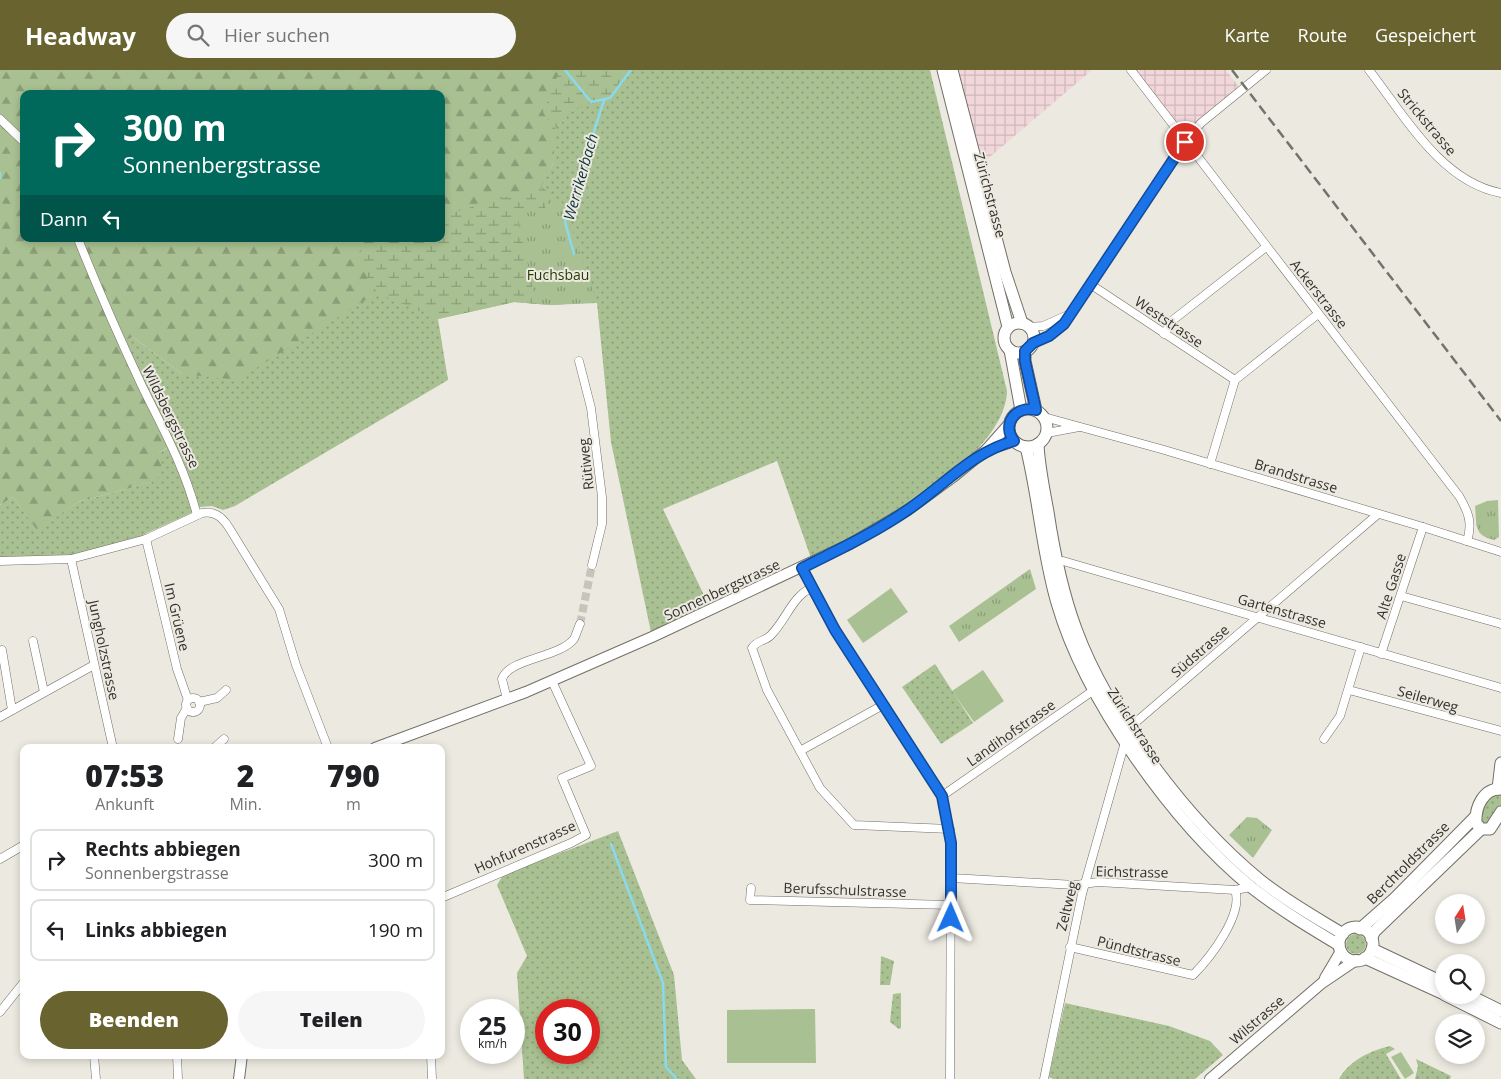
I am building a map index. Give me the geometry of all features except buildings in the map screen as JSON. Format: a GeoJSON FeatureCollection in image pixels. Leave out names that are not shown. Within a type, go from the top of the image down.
{"type":"FeatureCollection","features":[{"type":"Feature","properties":{"kind":"main road","name":"Zürichstrasse"},"geometry":{"type":"LineString","coordinates":[[943,70],[1007,313],[1008,327]]}},
{"type":"Feature","properties":{"kind":"main road","name":"Zürichstrasse"},"geometry":{"type":"LineString","coordinates":[[952,70],[1005,272],[1026,325]]}},
{"type":"Feature","properties":{"kind":"main road"},"geometry":{"type":"LineString","coordinates":[[1021,410],[1010,350],[1004,339],[1008,327],[1013,324],[1026,325],[1033,334],[1025,361],[1047,433],[1038,444],[1026,447],[1014,441],[1010,434],[1009,424],[1012,416],[1021,410],[1040,414]]}},
{"type":"Feature","properties":{"kind":"main road"},"geometry":{"type":"LineString","coordinates":[[1010,350],[1018,353],[1029,347]]}},
{"type":"Feature","properties":{"kind":"main road","name":"Zürichstrasse"},"geometry":{"type":"LineString","coordinates":[[1038,444],[1056,562],[1076,630],[1105,690],[1173,792],[1239,862],[1288,900],[1343,934]]}},
{"type":"Feature","properties":{"kind":"main road","name":"Zürichstrasse"},"geometry":{"type":"LineString","coordinates":[[1026,447],[1048,568],[1057,604],[1075,651],[1094,690],[1125,742],[1164,798],[1216,854],[1251,887],[1290,916],[1340,948]]}},
{"type":"Feature","properties":{"kind":"main road"},"geometry":{"type":"LineString","coordinates":[[1500,789],[1501,763]]}},
{"type":"Feature","properties":{"kind":"main road","name":"Berchtoldstrasse"},"geometry":{"type":"LineString","coordinates":[[1360,929],[1393,900],[1475,817],[1477,808],[1485,796],[1500,789]]}},
{"type":"Feature","properties":{"kind":"main road"},"geometry":{"type":"LineString","coordinates":[[1475,817],[1476,823],[1481,829],[1490,829],[1498,827],[1501,812]]}},
{"type":"Feature","properties":{"kind":"main road","name":"Berchtoldstrasse"},"geometry":{"type":"LineString","coordinates":[[1366,951],[1375,931],[1481,829]]}},
{"type":"Feature","properties":{"kind":"main road"},"geometry":{"type":"LineString","coordinates":[[1366,951],[1367,932],[1360,929],[1348,930],[1343,934],[1340,948],[1347,958],[1366,951],[1435,979]]}},
{"type":"Feature","properties":{"kind":"main road"},"geometry":{"type":"LineString","coordinates":[[1366,951],[1435,990]]}},
{"type":"Feature","properties":{"kind":"main road"},"geometry":{"type":"LineString","coordinates":[[1485,1003],[1501,1011]]}},
{"type":"Feature","properties":{"kind":"main road"},"geometry":{"type":"LineString","coordinates":[[1462,1004],[1501,1023]]}},
{"type":"Feature","properties":{"kind":"street","name":"Ackerstrasse"},"geometry":{"type":"LineString","coordinates":[[1131,70],[1459,496],[1469,516],[1470,529],[1467,541]]}},
{"type":"Feature","properties":{"kind":"street"},"geometry":{"type":"LineString","coordinates":[[1029,347],[1057,331],[1064,324],[1185,142],[1201,123],[1266,70]]}},
{"type":"Feature","properties":{"kind":"street","name":"Strickstrasse"},"geometry":{"type":"LineString","coordinates":[[1369,70],[1426,143],[1446,165],[1471,183],[1501,193]]}},
{"type":"Feature","properties":{"kind":"street"},"geometry":{"type":"LineString","coordinates":[[0,119],[20,138]]}},
{"type":"Feature","properties":{"kind":"street","name":"Wildsbergstrasse"},"geometry":{"type":"LineString","coordinates":[[79,242],[122,342],[161,426],[173,444],[190,486],[197,515]]}},
{"type":"Feature","properties":{"kind":"street"},"geometry":{"type":"LineString","coordinates":[[1164,334],[1173,320],[1266,247]]}},
{"type":"Feature","properties":{"kind":"street","name":"Weststrasse"},"geometry":{"type":"LineString","coordinates":[[1090,284],[1235,380]]}},
{"type":"Feature","properties":{"kind":"street"},"geometry":{"type":"LineString","coordinates":[[1026,325],[1043,326],[1070,314]]}},
{"type":"Feature","properties":{"kind":"street"},"geometry":{"type":"LineString","coordinates":[[1210,464],[1235,380],[1318,314]]}},
{"type":"Feature","properties":{"kind":"street","name":"Rütiweg"},"geometry":{"type":"LineString","coordinates":[[579,361],[591,408],[602,497],[602,524],[592,566]]}},
{"type":"Feature","properties":{"kind":"street","name":"Brandstrasse"},"geometry":{"type":"LineString","coordinates":[[1040,414],[1424,527],[1501,552]]}},
{"type":"Feature","properties":{"kind":"street","name":"Sonnenbergstrasse"},"geometry":{"type":"LineString","coordinates":[[386,744],[552,681],[802,568],[850,544],[908,510],[986,450],[1009,424]]}},
{"type":"Feature","properties":{"kind":"street","name":"Brandstrasse"},"geometry":{"type":"LineString","coordinates":[[1047,433],[1061,428],[1082,427]]}},
{"type":"Feature","properties":{"kind":"street","name":"Sonnenbergstrasse"},"geometry":{"type":"LineString","coordinates":[[986,450],[1014,441]]}},
{"type":"Feature","properties":{"kind":"street"},"geometry":{"type":"LineString","coordinates":[[0,561],[72,559],[146,539],[197,515],[209,512],[224,520],[279,609],[296,665],[326,744]]}},
{"type":"Feature","properties":{"kind":"street","name":"Südstrasse"},"geometry":{"type":"LineString","coordinates":[[1129,728],[1378,514]]}},
{"type":"Feature","properties":{"kind":"street","name":"Alte Gasse"},"geometry":{"type":"LineString","coordinates":[[1381,654],[1424,527]]}},
{"type":"Feature","properties":{"kind":"street","name":"Im Grüene"},"geometry":{"type":"LineString","coordinates":[[146,539],[177,669],[188,700],[187,708],[181,718],[178,739]]}},
{"type":"Feature","properties":{"kind":"street","name":"Jungholzstrasse"},"geometry":{"type":"LineString","coordinates":[[72,559],[112,744]]}},
{"type":"Feature","properties":{"kind":"street","name":"Gartenstrasse"},"geometry":{"type":"LineString","coordinates":[[1056,562],[1063,561],[1501,688]]}},
{"type":"Feature","properties":{"kind":"street"},"geometry":{"type":"LineString","coordinates":[[802,568],[835,630],[942,796],[950,829],[950,1079]]}},
{"type":"Feature","properties":{"kind":"street"},"geometry":{"type":"LineString","coordinates":[[812,588],[800,594],[784,621],[770,638],[755,643],[752,648],[767,690],[820,788],[854,825],[950,829]]}},
{"type":"Feature","properties":{"kind":"street"},"geometry":{"type":"LineString","coordinates":[[1401,596],[1501,624]]}},
{"type":"Feature","properties":{"kind":"street"},"geometry":{"type":"LineString","coordinates":[[507,699],[502,679],[507,670],[560,649],[573,639],[580,624]]}},
{"type":"Feature","properties":{"kind":"street"},"geometry":{"type":"LineString","coordinates":[[33,641],[44,692]]}},
{"type":"Feature","properties":{"kind":"street"},"geometry":{"type":"LineString","coordinates":[[1324,739],[1337,724],[1361,647]]}},
{"type":"Feature","properties":{"kind":"street"},"geometry":{"type":"LineString","coordinates":[[2,650],[12,710]]}},
{"type":"Feature","properties":{"kind":"street"},"geometry":{"type":"LineString","coordinates":[[0,717],[94,665]]}},
{"type":"Feature","properties":{"kind":"street","name":"Hohfurenstrasse"},"geometry":{"type":"LineString","coordinates":[[445,896],[586,835],[562,778],[591,766],[552,681]]}},
{"type":"Feature","properties":{"kind":"street"},"geometry":{"type":"LineString","coordinates":[[199,702],[217,698],[226,690]]}},
{"type":"Feature","properties":{"kind":"street","name":"Landihofstrasse"},"geometry":{"type":"LineString","coordinates":[[942,796],[1094,690]]}},
{"type":"Feature","properties":{"kind":"street","name":"Seilerweg"},"geometry":{"type":"LineString","coordinates":[[1349,690],[1501,732]]}},
{"type":"Feature","properties":{"kind":"street"},"geometry":{"type":"LineString","coordinates":[[188,700],[195,698],[199,702]]}},
{"type":"Feature","properties":{"kind":"street"},"geometry":{"type":"LineString","coordinates":[[187,708],[196,710],[199,702]]}},
{"type":"Feature","properties":{"kind":"street"},"geometry":{"type":"LineString","coordinates":[[800,751],[883,705]]}},
{"type":"Feature","properties":{"kind":"street"},"geometry":{"type":"LineString","coordinates":[[218,744],[224,739]]}},
{"type":"Feature","properties":{"kind":"street","name":"Zeltweg"},"geometry":{"type":"LineString","coordinates":[[1044,1079],[1070,947],[1085,884],[1125,742]]}},
{"type":"Feature","properties":{"kind":"street"},"geometry":{"type":"LineString","coordinates":[[0,859],[20,847]]}},
{"type":"Feature","properties":{"kind":"street","name":"Eichstrasse"},"geometry":{"type":"LineString","coordinates":[[951,878],[1085,884],[1098,882],[1237,890],[1251,887]]}},
{"type":"Feature","properties":{"kind":"street","name":"Berufsschulstrasse"},"geometry":{"type":"LineString","coordinates":[[751,888],[750,900],[951,905]]}},
{"type":"Feature","properties":{"kind":"street","name":"Pündtstrasse"},"geometry":{"type":"LineString","coordinates":[[1070,947],[1193,975],[1233,919],[1237,890]]}},
{"type":"Feature","properties":{"kind":"street","name":"Wilstrasse"},"geometry":{"type":"LineString","coordinates":[[1322,983],[1340,948]]}},
{"type":"Feature","properties":{"kind":"street","name":"Wilstrasse"},"geometry":{"type":"LineString","coordinates":[[1210,1079],[1322,983],[1366,951]]}},
{"type":"Feature","properties":{"kind":"street"},"geometry":{"type":"LineString","coordinates":[[0,1012],[20,987]]}},
{"type":"Feature","properties":{"kind":"street"},"geometry":{"type":"LineString","coordinates":[[94,1059],[96,1079]]}},
{"type":"Feature","properties":{"kind":"street"},"geometry":{"type":"LineString","coordinates":[[177,1059],[178,1079]]}},
{"type":"Feature","properties":{"kind":"street"},"geometry":{"type":"LineString","coordinates":[[239,1079],[242,1059]]}},
{"type":"Feature","properties":{"kind":"street"},"geometry":{"type":"LineString","coordinates":[[431,1059],[432,1079]]}},
{"type":"Feature","properties":{"kind":"shaded area"},"geometry":{"type":"Polygon","coordinates":[[[952,70],[1092,70],[977,168],[952,70]]]}},
{"type":"Feature","properties":{"kind":"shaded area"},"geometry":{"type":"Polygon","coordinates":[[[1131,70],[1226,70],[1241,90],[1185,142],[1131,70]]]}},
{"type":"Feature","properties":{"kind":"green space"},"geometry":{"type":"Polygon","coordinates":[[[0,70],[576,70],[591,102],[574,109],[554,130],[554,162],[541,187],[551,194],[445,234],[445,90],[20,90],[20,242],[414,242],[364,255],[377,293],[237,380],[182,374],[133,337],[122,342],[173,444],[159,453],[163,470],[156,481],[78,502],[37,530],[13,497],[0,505],[0,70]]]}},
{"type":"Feature","properties":{"kind":"green space"},"geometry":{"type":"Polygon","coordinates":[[[557,70],[631,70],[610,98],[574,109],[554,130],[543,112],[558,75],[557,70]]]}},
{"type":"Feature","properties":{"kind":"green space"},"geometry":{"type":"Polygon","coordinates":[[[586,70],[930,70],[1007,391],[1000,417],[983,442],[959,467],[929,490],[865,530],[811,558],[777,461],[663,509],[711,610],[652,637],[611,442],[597,303],[550,305],[514,302],[438,319],[448,380],[235,506],[223,510],[212,506],[200,507],[126,545],[72,559],[0,560],[0,505],[13,497],[37,529],[78,502],[155,481],[159,453],[173,445],[122,342],[133,337],[182,374],[435,242],[445,242],[445,237],[540,187],[554,162],[554,130],[574,109],[586,70]]]}},
{"type":"Feature","properties":{"kind":"green space"},"geometry":{"type":"Polygon","coordinates":[[[540,187],[560,201],[568,210],[571,227],[597,302],[550,305],[514,302],[438,319],[377,293],[356,259],[364,242],[445,242],[445,215],[540,187]]]}},
{"type":"Feature","properties":{"kind":"green space","name":"Fuchsbau"},"geometry":{"type":"Polygon","coordinates":[[[551,194],[568,210],[571,227],[597,302],[550,305],[536,303],[517,215],[545,208],[551,194]]]}},
{"type":"Feature","properties":{"kind":"green space"},"geometry":{"type":"Polygon","coordinates":[[[1498,500],[1499,537],[1494,540],[1487,538],[1479,532],[1476,524],[1475,506],[1487,501],[1498,500]]]}},
{"type":"Feature","properties":{"kind":"green space"},"geometry":{"type":"Polygon","coordinates":[[[1030,569],[1036,589],[959,642],[949,626],[1030,569]]]}},
{"type":"Feature","properties":{"kind":"green space"},"geometry":{"type":"Polygon","coordinates":[[[891,588],[908,612],[863,643],[847,620],[891,588]]]}},
{"type":"Feature","properties":{"kind":"green space"},"geometry":{"type":"Polygon","coordinates":[[[935,664],[973,723],[941,744],[902,687],[935,664]]]}},
{"type":"Feature","properties":{"kind":"green space"},"geometry":{"type":"Polygon","coordinates":[[[983,670],[1004,701],[974,722],[952,691],[983,670]]]}},
{"type":"Feature","properties":{"kind":"green space"},"geometry":{"type":"Polygon","coordinates":[[[1494,794],[1501,794],[1501,806],[1490,823],[1483,825],[1479,816],[1486,801],[1494,794]]]}},
{"type":"Feature","properties":{"kind":"green space"},"geometry":{"type":"Polygon","coordinates":[[[1247,817],[1257,818],[1272,830],[1253,858],[1229,835],[1247,817]]]}},
{"type":"Feature","properties":{"kind":"green space"},"geometry":{"type":"Polygon","coordinates":[[[618,831],[674,975],[682,1060],[696,1079],[524,1079],[525,999],[519,999],[517,973],[527,956],[497,885],[503,875],[618,831]]]}},
{"type":"Feature","properties":{"kind":"green space"},"geometry":{"type":"Polygon","coordinates":[[[1356,934],[1363,937],[1366,944],[1363,951],[1356,954],[1349,951],[1346,944],[1349,937],[1356,934]]]}},
{"type":"Feature","properties":{"kind":"green space"},"geometry":{"type":"Polygon","coordinates":[[[881,956],[894,961],[890,985],[880,985],[881,956]]]}},
{"type":"Feature","properties":{"kind":"green space"},"geometry":{"type":"Polygon","coordinates":[[[901,993],[901,1028],[899,1029],[890,1022],[893,994],[901,993]]]}},
{"type":"Feature","properties":{"kind":"green space"},"geometry":{"type":"Polygon","coordinates":[[[1065,1003],[1169,1026],[1210,1041],[1223,1055],[1195,1079],[1053,1079],[1049,1077],[1065,1003]]]}},
{"type":"Feature","properties":{"kind":"green space"},"geometry":{"type":"Polygon","coordinates":[[[815,1009],[816,1063],[727,1063],[727,1010],[815,1009]]]}},
{"type":"Feature","properties":{"kind":"green space"},"geometry":{"type":"Polygon","coordinates":[[[1390,1046],[1395,1049],[1386,1054],[1401,1079],[1339,1079],[1361,1057],[1390,1046]]]}},
{"type":"Feature","properties":{"kind":"green space"},"geometry":{"type":"Polygon","coordinates":[[[1401,1052],[1414,1073],[1405,1079],[1391,1057],[1401,1052]]]}},
{"type":"Feature","properties":{"kind":"green space"},"geometry":{"type":"Polygon","coordinates":[[[1416,1059],[1451,1076],[1450,1079],[1415,1079],[1418,1066],[1416,1059]]]}},
{"type":"Feature","properties":{"kind":"waterway","name":"Werrikerbach"},"geometry":{"type":"LineString","coordinates":[[565,70],[591,102],[610,98],[631,70]]}},
{"type":"Feature","properties":{"kind":"waterway","name":"Werrikerbach"},"geometry":{"type":"LineString","coordinates":[[574,254],[565,222],[604,100]]}},
{"type":"Feature","properties":{"kind":"waterway"},"geometry":{"type":"LineString","coordinates":[[0,173],[0,178]]}},
{"type":"Feature","properties":{"kind":"waterway"},"geometry":{"type":"LineString","coordinates":[[611,844],[663,983],[666,1067],[677,1079]]}},
{"type":"Feature","properties":{"kind":"tunnel"},"geometry":{"type":"LineString","coordinates":[[580,624],[592,565]]}},
{"type":"Feature","properties":{"kind":"railway"},"geometry":{"type":"LineString","coordinates":[[1232,70],[1501,421]]}},
{"type":"Feature","properties":{"kind":"route"},"geometry":{"type":"LineString","coordinates":[[951,918],[950,829],[942,796],[835,630],[802,568],[850,544],[908,510],[986,450],[1014,441],[1009,429],[1012,416],[1023,409],[1036,410],[1025,361],[1025,351],[1033,343],[1049,336],[1064,324],[1185,142]]}}]}
